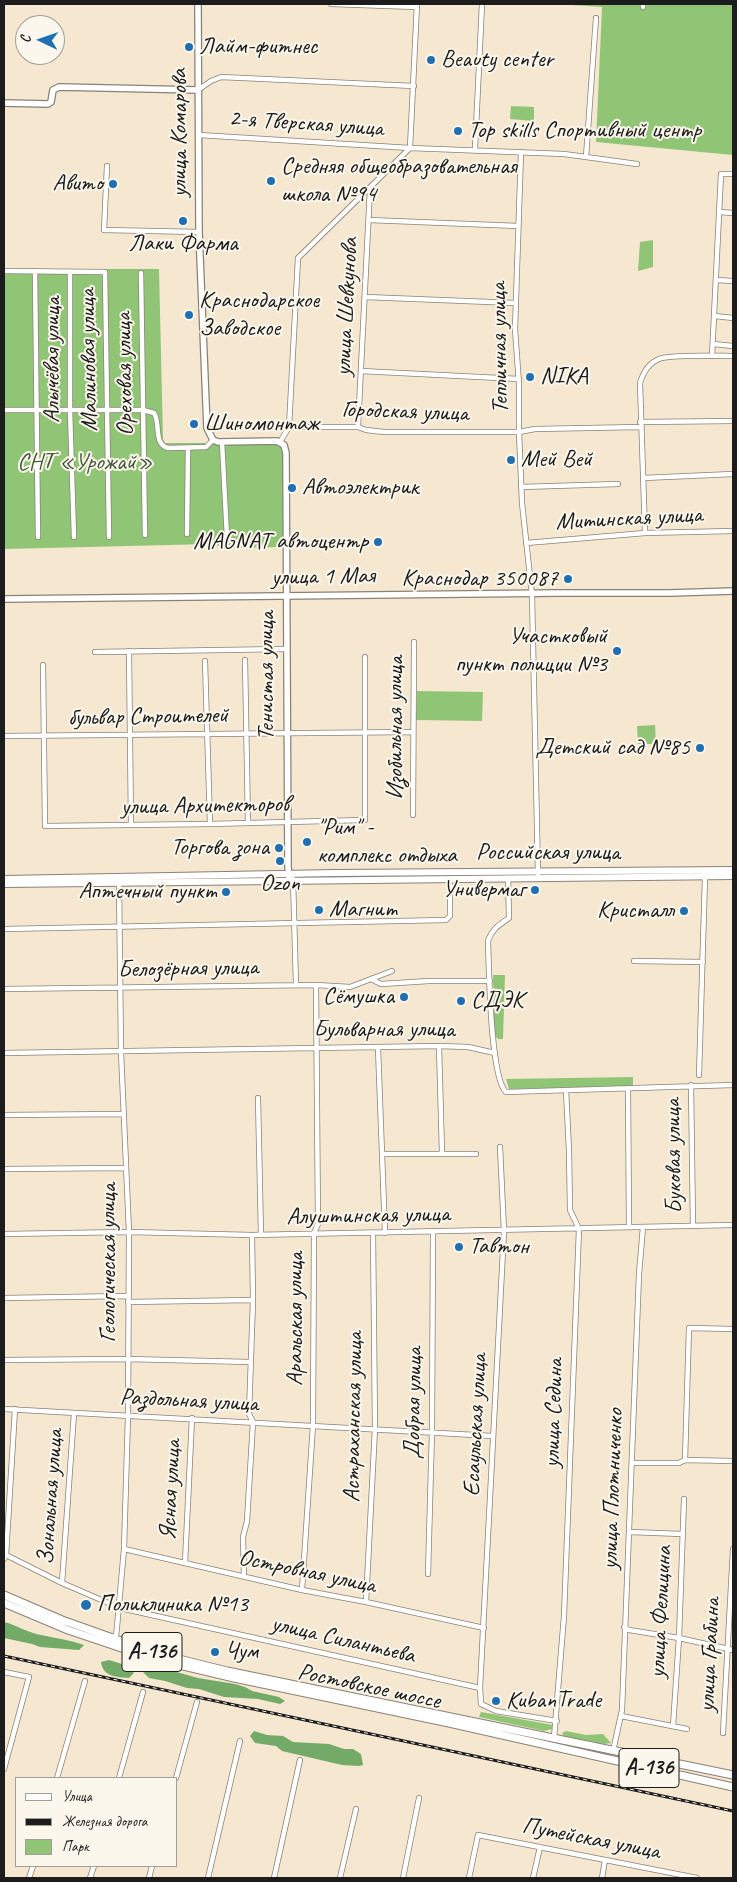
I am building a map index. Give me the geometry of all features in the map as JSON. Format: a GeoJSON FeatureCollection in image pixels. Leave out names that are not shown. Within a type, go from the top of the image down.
{"type":"FeatureCollection","features":[{"type":"Feature","properties":{"kind":"highway","name":"Ростовское шоссе"},"geometry":{"type":"LineString","coordinates":[[4,1595],[64,1621],[155,1653],[236,1673],[733,1775]]}},
{"type":"Feature","properties":{"kind":"highway","name":"Ростовское шоссе"},"geometry":{"type":"LineString","coordinates":[[4,1603],[68,1630],[154,1659],[733,1787]]}},
{"type":"Feature","properties":{"kind":"highway","name":"А-136"},"geometry":{"type":"LineString","coordinates":[[688,1777],[685,1771],[690,1766]]}},
{"type":"Feature","properties":{"kind":"main road","name":"Российская улица"},"geometry":{"type":"LineString","coordinates":[[4,878],[538,875],[733,870]]}},
{"type":"Feature","properties":{"kind":"main road","name":"Российская улица"},"geometry":{"type":"LineString","coordinates":[[4,884],[119,883],[291,877],[450,879],[508,878],[538,875],[733,876]]}},
{"type":"Feature","properties":{"kind":"street","name":"улица Комарова"},"geometry":{"type":"LineString","coordinates":[[198,4],[198,90],[202,135],[200,260],[207,428],[212,438]]}},
{"type":"Feature","properties":{"kind":"street"},"geometry":{"type":"LineString","coordinates":[[4,410],[143,410],[154,413],[158,419],[159,442],[162,446],[206,447],[212,438],[222,442],[280,442],[289,427],[298,258],[410,148],[417,5],[331,4]]}},
{"type":"Feature","properties":{"kind":"street"},"geometry":{"type":"LineString","coordinates":[[475,149],[482,4]]}},
{"type":"Feature","properties":{"kind":"street"},"geometry":{"type":"LineString","coordinates":[[586,157],[596,18]]}},
{"type":"Feature","properties":{"kind":"street"},"geometry":{"type":"LineString","coordinates":[[4,103],[48,104],[51,102],[53,90],[57,88],[198,90],[221,77],[414,86]]}},
{"type":"Feature","properties":{"kind":"street","name":"2-я Тверская улица"},"geometry":{"type":"LineString","coordinates":[[202,135],[410,148],[475,149],[564,154],[637,164]]}},
{"type":"Feature","properties":{"kind":"street","name":"Тепличная улица"},"geometry":{"type":"LineString","coordinates":[[520,152],[515,303],[519,378],[521,487],[532,593],[538,875]]}},
{"type":"Feature","properties":{"kind":"street"},"geometry":{"type":"LineString","coordinates":[[107,166],[104,230],[200,232]]}},
{"type":"Feature","properties":{"kind":"street"},"geometry":{"type":"LineString","coordinates":[[709,356],[713,344],[715,316],[721,174],[733,174]]}},
{"type":"Feature","properties":{"kind":"street","name":"улица Шевкунова"},"geometry":{"type":"LineString","coordinates":[[358,427],[370,188]]}},
{"type":"Feature","properties":{"kind":"street"},"geometry":{"type":"LineString","coordinates":[[719,212],[733,213]]}},
{"type":"Feature","properties":{"kind":"street"},"geometry":{"type":"LineString","coordinates":[[369,220],[518,226]]}},
{"type":"Feature","properties":{"kind":"street"},"geometry":{"type":"LineString","coordinates":[[4,271],[70,273]]}},
{"type":"Feature","properties":{"kind":"street"},"geometry":{"type":"LineString","coordinates":[[35,271],[38,538]]}},
{"type":"Feature","properties":{"kind":"street","name":"Малиновая улица"},"geometry":{"type":"LineString","coordinates":[[70,273],[105,272],[109,537]]}},
{"type":"Feature","properties":{"kind":"street","name":"Ореховая улица"},"geometry":{"type":"LineString","coordinates":[[141,272],[145,535]]}},
{"type":"Feature","properties":{"kind":"street","name":"Алычёвая улица"},"geometry":{"type":"LineString","coordinates":[[70,273],[70,410],[74,537]]}},
{"type":"Feature","properties":{"kind":"street"},"geometry":{"type":"LineString","coordinates":[[716,280],[733,281]]}},
{"type":"Feature","properties":{"kind":"street"},"geometry":{"type":"LineString","coordinates":[[365,297],[515,303]]}},
{"type":"Feature","properties":{"kind":"street"},"geometry":{"type":"LineString","coordinates":[[715,316],[733,318]]}},
{"type":"Feature","properties":{"kind":"street"},"geometry":{"type":"LineString","coordinates":[[713,344],[733,346]]}},
{"type":"Feature","properties":{"kind":"street"},"geometry":{"type":"LineString","coordinates":[[645,533],[640,382],[646,368],[656,359],[664,356],[733,356]]}},
{"type":"Feature","properties":{"kind":"street"},"geometry":{"type":"LineString","coordinates":[[361,372],[519,378]]}},
{"type":"Feature","properties":{"kind":"street","name":"Городская улица"},"geometry":{"type":"LineString","coordinates":[[289,427],[358,427],[384,432],[519,432],[534,429],[733,421]]}},
{"type":"Feature","properties":{"kind":"street"},"geometry":{"type":"LineString","coordinates":[[222,442],[227,537]]}},
{"type":"Feature","properties":{"kind":"street","name":"Тенистая улица"},"geometry":{"type":"LineString","coordinates":[[280,442],[285,448],[286,456],[286,733],[291,877]]}},
{"type":"Feature","properties":{"kind":"street"},"geometry":{"type":"LineString","coordinates":[[188,448],[188,534]]}},
{"type":"Feature","properties":{"kind":"street"},"geometry":{"type":"LineString","coordinates":[[643,478],[733,474]]}},
{"type":"Feature","properties":{"kind":"street"},"geometry":{"type":"LineString","coordinates":[[521,487],[618,484]]}},
{"type":"Feature","properties":{"kind":"street","name":"Митинская улица"},"geometry":{"type":"LineString","coordinates":[[526,545],[645,533],[733,531]]}},
{"type":"Feature","properties":{"kind":"street","name":"улица 1 Мая"},"geometry":{"type":"LineString","coordinates":[[4,599],[733,591]]}},
{"type":"Feature","properties":{"kind":"street","name":"Изобильная улица"},"geometry":{"type":"LineString","coordinates":[[413,815],[414,642]]}},
{"type":"Feature","properties":{"kind":"street"},"geometry":{"type":"LineString","coordinates":[[95,652],[286,649]]}},
{"type":"Feature","properties":{"kind":"street"},"geometry":{"type":"LineString","coordinates":[[129,651],[131,825]]}},
{"type":"Feature","properties":{"kind":"street"},"geometry":{"type":"LineString","coordinates":[[365,657],[365,733]]}},
{"type":"Feature","properties":{"kind":"street"},"geometry":{"type":"LineString","coordinates":[[245,660],[248,823]]}},
{"type":"Feature","properties":{"kind":"street"},"geometry":{"type":"LineString","coordinates":[[206,661],[210,824]]}},
{"type":"Feature","properties":{"kind":"street"},"geometry":{"type":"LineString","coordinates":[[43,665],[43,736]]}},
{"type":"Feature","properties":{"kind":"street","name":"бульвар Строителей"},"geometry":{"type":"LineString","coordinates":[[4,736],[413,732]]}},
{"type":"Feature","properties":{"kind":"street","name":"улица Архитекторов"},"geometry":{"type":"LineString","coordinates":[[43,736],[45,826],[365,820],[365,733]]}},
{"type":"Feature","properties":{"kind":"street"},"geometry":{"type":"LineString","coordinates":[[291,877],[295,923],[296,985]]}},
{"type":"Feature","properties":{"kind":"street","name":"Буковая улица"},"geometry":{"type":"LineString","coordinates":[[699,1075],[705,877]]}},
{"type":"Feature","properties":{"kind":"street"},"geometry":{"type":"LineString","coordinates":[[508,878],[509,918],[497,926],[491,933],[488,941],[492,1045],[501,1086],[506,1092],[733,1085]]}},
{"type":"Feature","properties":{"kind":"street"},"geometry":{"type":"LineString","coordinates":[[4,929],[446,920],[450,916],[450,879]]}},
{"type":"Feature","properties":{"kind":"street","name":"Геологическая улица"},"geometry":{"type":"LineString","coordinates":[[110,1638],[116,1636],[120,1608],[124,1549],[128,1416],[129,1232],[121,1052],[118,926],[119,883]]}},
{"type":"Feature","properties":{"kind":"street"},"geometry":{"type":"LineString","coordinates":[[634,961],[703,962]]}},
{"type":"Feature","properties":{"kind":"street","name":"Белозёрная улица"},"geometry":{"type":"LineString","coordinates":[[4,989],[296,985],[350,987],[392,972]]}},
{"type":"Feature","properties":{"kind":"street","name":"Белозёрная улица"},"geometry":{"type":"LineString","coordinates":[[371,979],[381,984],[429,981],[490,981]]}},
{"type":"Feature","properties":{"kind":"street","name":"Аральская улица"},"geometry":{"type":"LineString","coordinates":[[302,1590],[313,1426],[314,1233],[318,1224],[316,985]]}},
{"type":"Feature","properties":{"kind":"street"},"geometry":{"type":"LineString","coordinates":[[439,1046],[442,1153]]}},
{"type":"Feature","properties":{"kind":"street","name":"Бульварная улица"},"geometry":{"type":"LineString","coordinates":[[4,1053],[439,1046],[468,1047],[495,1053]]}},
{"type":"Feature","properties":{"kind":"street"},"geometry":{"type":"LineString","coordinates":[[378,1048],[385,1233]]}},
{"type":"Feature","properties":{"kind":"street","name":"Буковая улица"},"geometry":{"type":"LineString","coordinates":[[691,1085],[693,1226]]}},
{"type":"Feature","properties":{"kind":"street"},"geometry":{"type":"LineString","coordinates":[[628,1088],[629,1227]]}},
{"type":"Feature","properties":{"kind":"street","name":"улица Седина"},"geometry":{"type":"LineString","coordinates":[[554,1738],[557,1721],[564,1616],[579,1229],[570,1210],[570,1151],[566,1090]]}},
{"type":"Feature","properties":{"kind":"street"},"geometry":{"type":"LineString","coordinates":[[258,1098],[261,1235]]}},
{"type":"Feature","properties":{"kind":"street"},"geometry":{"type":"LineString","coordinates":[[4,1115],[124,1114]]}},
{"type":"Feature","properties":{"kind":"street","name":"Есаульская улица"},"geometry":{"type":"LineString","coordinates":[[500,1147],[504,1231],[480,1688],[481,1704],[496,1711],[557,1721]]}},
{"type":"Feature","properties":{"kind":"street"},"geometry":{"type":"LineString","coordinates":[[382,1154],[476,1154]]}},
{"type":"Feature","properties":{"kind":"street"},"geometry":{"type":"LineString","coordinates":[[4,1169],[126,1168]]}},
{"type":"Feature","properties":{"kind":"street","name":"Алуштинская улица"},"geometry":{"type":"LineString","coordinates":[[4,1234],[129,1232],[252,1236],[314,1233],[504,1231],[537,1228],[579,1229],[733,1225]]}},
{"type":"Feature","properties":{"kind":"street","name":"улица Плотниченко"},"geometry":{"type":"LineString","coordinates":[[614,1751],[621,1716],[630,1532],[639,1274],[643,1227]]}},
{"type":"Feature","properties":{"kind":"street","name":"Добрая улица"},"geometry":{"type":"LineString","coordinates":[[428,1574],[432,1431],[433,1232]]}},
{"type":"Feature","properties":{"kind":"street","name":"Астраханская улица"},"geometry":{"type":"LineString","coordinates":[[366,1602],[374,1428],[373,1233]]}},
{"type":"Feature","properties":{"kind":"street"},"geometry":{"type":"LineString","coordinates":[[244,1577],[243,1537],[247,1522],[253,1422],[249,1414],[253,1300],[252,1236]]}},
{"type":"Feature","properties":{"kind":"street"},"geometry":{"type":"LineString","coordinates":[[4,1298],[128,1296]]}},
{"type":"Feature","properties":{"kind":"street"},"geometry":{"type":"LineString","coordinates":[[128,1302],[253,1300]]}},
{"type":"Feature","properties":{"kind":"street"},"geometry":{"type":"LineString","coordinates":[[685,1460],[689,1328],[733,1329]]}},
{"type":"Feature","properties":{"kind":"street"},"geometry":{"type":"LineString","coordinates":[[4,1360],[127,1359],[250,1362]]}},
{"type":"Feature","properties":{"kind":"street","name":"Раздольная улица"},"geometry":{"type":"LineString","coordinates":[[4,1409],[432,1431],[493,1436]]}},
{"type":"Feature","properties":{"kind":"street"},"geometry":{"type":"LineString","coordinates":[[5,1556],[15,1410]]}},
{"type":"Feature","properties":{"kind":"street","name":"Зональная улица"},"geometry":{"type":"LineString","coordinates":[[62,1583],[74,1413]]}},
{"type":"Feature","properties":{"kind":"street","name":"Ясная улица"},"geometry":{"type":"LineString","coordinates":[[185,1563],[192,1418]]}},
{"type":"Feature","properties":{"kind":"street"},"geometry":{"type":"LineString","coordinates":[[632,1463],[679,1463],[685,1460],[733,1461]]}},
{"type":"Feature","properties":{"kind":"street","name":"улица Фелицина"},"geometry":{"type":"LineString","coordinates":[[673,1726],[679,1638],[684,1499]]}},
{"type":"Feature","properties":{"kind":"street"},"geometry":{"type":"LineString","coordinates":[[630,1532],[682,1534]]}},
{"type":"Feature","properties":{"kind":"street","name":"Островная улица"},"geometry":{"type":"LineString","coordinates":[[124,1549],[302,1590],[484,1628]]}},
{"type":"Feature","properties":{"kind":"street","name":"улица Грабина"},"geometry":{"type":"LineString","coordinates":[[723,1734],[731,1650],[733,1549]]}},
{"type":"Feature","properties":{"kind":"street","name":"улица Силантьева"},"geometry":{"type":"LineString","coordinates":[[5,1556],[120,1608],[480,1688]]}},
{"type":"Feature","properties":{"kind":"street"},"geometry":{"type":"LineString","coordinates":[[624,1627],[629,1630],[679,1638],[731,1650]]}},
{"type":"Feature","properties":{"kind":"street"},"geometry":{"type":"LineString","coordinates":[[4,1672],[29,1677],[4,1769]]}},
{"type":"Feature","properties":{"kind":"street"},"geometry":{"type":"LineString","coordinates":[[57,1777],[85,1681]]}},
{"type":"Feature","properties":{"kind":"street"},"geometry":{"type":"LineString","coordinates":[[118,1777],[143,1692]]}},
{"type":"Feature","properties":{"kind":"street"},"geometry":{"type":"LineString","coordinates":[[176,1777],[197,1702]]}},
{"type":"Feature","properties":{"kind":"street"},"geometry":{"type":"LineString","coordinates":[[621,1716],[688,1729]]}},
{"type":"Feature","properties":{"kind":"street"},"geometry":{"type":"LineString","coordinates":[[208,1878],[240,1742]]}},
{"type":"Feature","properties":{"kind":"street"},"geometry":{"type":"LineString","coordinates":[[274,1878],[300,1760]]}},
{"type":"Feature","properties":{"kind":"street"},"geometry":{"type":"LineString","coordinates":[[403,1878],[418,1798]]}},
{"type":"Feature","properties":{"kind":"street"},"geometry":{"type":"LineString","coordinates":[[340,1878],[356,1809]]}},
{"type":"Feature","properties":{"kind":"street","name":"Путейская улица"},"geometry":{"type":"LineString","coordinates":[[469,1878],[478,1834],[697,1878]]}},
{"type":"Feature","properties":{"kind":"street"},"geometry":{"type":"LineString","coordinates":[[534,1878],[540,1847]]}},
{"type":"Feature","properties":{"kind":"street"},"geometry":{"type":"LineString","coordinates":[[602,1878],[605,1860]]}},
{"type":"Feature","properties":{"kind":"green space"},"geometry":{"type":"Polygon","coordinates":[[[556,4],[733,4],[733,155],[596,142],[602,7],[556,4]]]}},
{"type":"Feature","properties":{"kind":"green space"},"geometry":{"type":"Polygon","coordinates":[[[511,106],[534,107],[534,121],[510,119],[511,106]]]}},
{"type":"Feature","properties":{"kind":"green space"},"geometry":{"type":"Polygon","coordinates":[[[653,240],[653,267],[638,271],[640,242],[653,240]]]}},
{"type":"Feature","properties":{"kind":"green space","name":"СНТ «Урожай»"},"geometry":{"type":"Polygon","coordinates":[[[4,269],[159,269],[163,439],[165,443],[277,443],[284,448],[285,543],[282,547],[227,548],[210,544],[4,549],[4,269]]]}},
{"type":"Feature","properties":{"kind":"green space"},"geometry":{"type":"Polygon","coordinates":[[[417,691],[483,692],[482,721],[416,720],[417,691]]]}},
{"type":"Feature","properties":{"kind":"green space"},"geometry":{"type":"Polygon","coordinates":[[[655,725],[656,744],[638,744],[637,726],[655,725]]]}},
{"type":"Feature","properties":{"kind":"green space"},"geometry":{"type":"Polygon","coordinates":[[[493,975],[505,975],[503,1039],[498,1039],[494,1035],[493,975]]]}},
{"type":"Feature","properties":{"kind":"green space"},"geometry":{"type":"Polygon","coordinates":[[[633,1077],[633,1086],[509,1089],[506,1079],[633,1077]]]}},
{"type":"Feature","properties":{"kind":"green space"},"geometry":{"type":"Polygon","coordinates":[[[4,1622],[36,1634],[84,1645],[79,1650],[40,1647],[4,1638],[4,1622]]]}},
{"type":"Feature","properties":{"kind":"green space"},"geometry":{"type":"Polygon","coordinates":[[[109,1660],[135,1668],[133,1674],[129,1678],[111,1675],[105,1671],[101,1662],[109,1660]]]}},
{"type":"Feature","properties":{"kind":"green space"},"geometry":{"type":"Polygon","coordinates":[[[145,1665],[198,1678],[235,1684],[252,1691],[279,1697],[285,1701],[280,1704],[258,1699],[224,1697],[199,1689],[187,1688],[149,1678],[143,1672],[145,1665]]]}},
{"type":"Feature","properties":{"kind":"green space"},"geometry":{"type":"Polygon","coordinates":[[[481,1712],[553,1725],[552,1729],[544,1731],[479,1717],[481,1712]]]}},
{"type":"Feature","properties":{"kind":"green space"},"geometry":{"type":"Polygon","coordinates":[[[254,1731],[267,1735],[283,1736],[293,1742],[329,1744],[344,1749],[353,1749],[361,1754],[363,1765],[342,1765],[282,1751],[276,1746],[255,1743],[250,1736],[254,1731]]]}},
{"type":"Feature","properties":{"kind":"green space"},"geometry":{"type":"Polygon","coordinates":[[[566,1731],[586,1735],[603,1734],[611,1743],[604,1744],[564,1736],[562,1733],[566,1731]]]}},
{"type":"Feature","properties":{"kind":"railway"},"geometry":{"type":"LineString","coordinates":[[4,1656],[733,1811]]}},
{"type":"Feature","properties":{"kind":"place","name":"Лайм-фитнес"},"geometry":{"type":"Point","coordinates":[189,47]}},
{"type":"Feature","properties":{"kind":"place","name":"Beauty center"},"geometry":{"type":"Point","coordinates":[431,60]}},
{"type":"Feature","properties":{"kind":"place","name":"Top skills Спортивный центр"},"geometry":{"type":"Point","coordinates":[458,131]}},
{"type":"Feature","properties":{"kind":"place","name":"Средняя общеобразовательная школа №94"},"geometry":{"type":"Point","coordinates":[271,181]}},
{"type":"Feature","properties":{"kind":"place","name":"Авито"},"geometry":{"type":"Point","coordinates":[113,184]}},
{"type":"Feature","properties":{"kind":"place","name":"Лаки Фарма"},"geometry":{"type":"Point","coordinates":[183,221]}},
{"type":"Feature","properties":{"kind":"place","name":"Краснодарское Заводское"},"geometry":{"type":"Point","coordinates":[189,315]}},
{"type":"Feature","properties":{"kind":"place","name":"NIKA"},"geometry":{"type":"Point","coordinates":[530,377]}},
{"type":"Feature","properties":{"kind":"place","name":"Шиномонтаж"},"geometry":{"type":"Point","coordinates":[194,424]}},
{"type":"Feature","properties":{"kind":"place","name":"Мей Вей"},"geometry":{"type":"Point","coordinates":[511,460]}},
{"type":"Feature","properties":{"kind":"place","name":"Автоэлектрик"},"geometry":{"type":"Point","coordinates":[292,488]}},
{"type":"Feature","properties":{"kind":"place","name":"MAGNAT автоцентр"},"geometry":{"type":"Point","coordinates":[378,542]}},
{"type":"Feature","properties":{"kind":"place","name":"Краснодар 350087"},"geometry":{"type":"Point","coordinates":[568,579]}},
{"type":"Feature","properties":{"kind":"place","name":"Участковый пункт полиции №3"},"geometry":{"type":"Point","coordinates":[617,651]}},
{"type":"Feature","properties":{"kind":"place","name":"Детский сад №85"},"geometry":{"type":"Point","coordinates":[700,748]}},
{"type":"Feature","properties":{"kind":"place","name":"\"Рим\" - комплекс отдыха"},"geometry":{"type":"Point","coordinates":[307,842]}},
{"type":"Feature","properties":{"kind":"place","name":"Торгова зона"},"geometry":{"type":"Point","coordinates":[279,848]}},
{"type":"Feature","properties":{"kind":"place","name":"Ozon"},"geometry":{"type":"Point","coordinates":[280,861]}},
{"type":"Feature","properties":{"kind":"place","name":"Универмаг"},"geometry":{"type":"Point","coordinates":[535,890]}},
{"type":"Feature","properties":{"kind":"place","name":"Аптечный пункт"},"geometry":{"type":"Point","coordinates":[226,892]}},
{"type":"Feature","properties":{"kind":"place","name":"Магнит"},"geometry":{"type":"Point","coordinates":[319,910]}},
{"type":"Feature","properties":{"kind":"place","name":"Кристалл"},"geometry":{"type":"Point","coordinates":[684,911]}},
{"type":"Feature","properties":{"kind":"place","name":"Сёмушка"},"geometry":{"type":"Point","coordinates":[404,997]}},
{"type":"Feature","properties":{"kind":"place","name":"СДЭК"},"geometry":{"type":"Point","coordinates":[461,1001]}},
{"type":"Feature","properties":{"kind":"place","name":"Тавтон"},"geometry":{"type":"Point","coordinates":[459,1247]}},
{"type":"Feature","properties":{"kind":"place","name":"Поликлиника №13"},"geometry":{"type":"Point","coordinates":[86,1605]}},
{"type":"Feature","properties":{"kind":"place","name":"Чум"},"geometry":{"type":"Point","coordinates":[215,1652]}},
{"type":"Feature","properties":{"kind":"place","name":"KubanTrade"},"geometry":{"type":"Point","coordinates":[496,1701]}}]}
